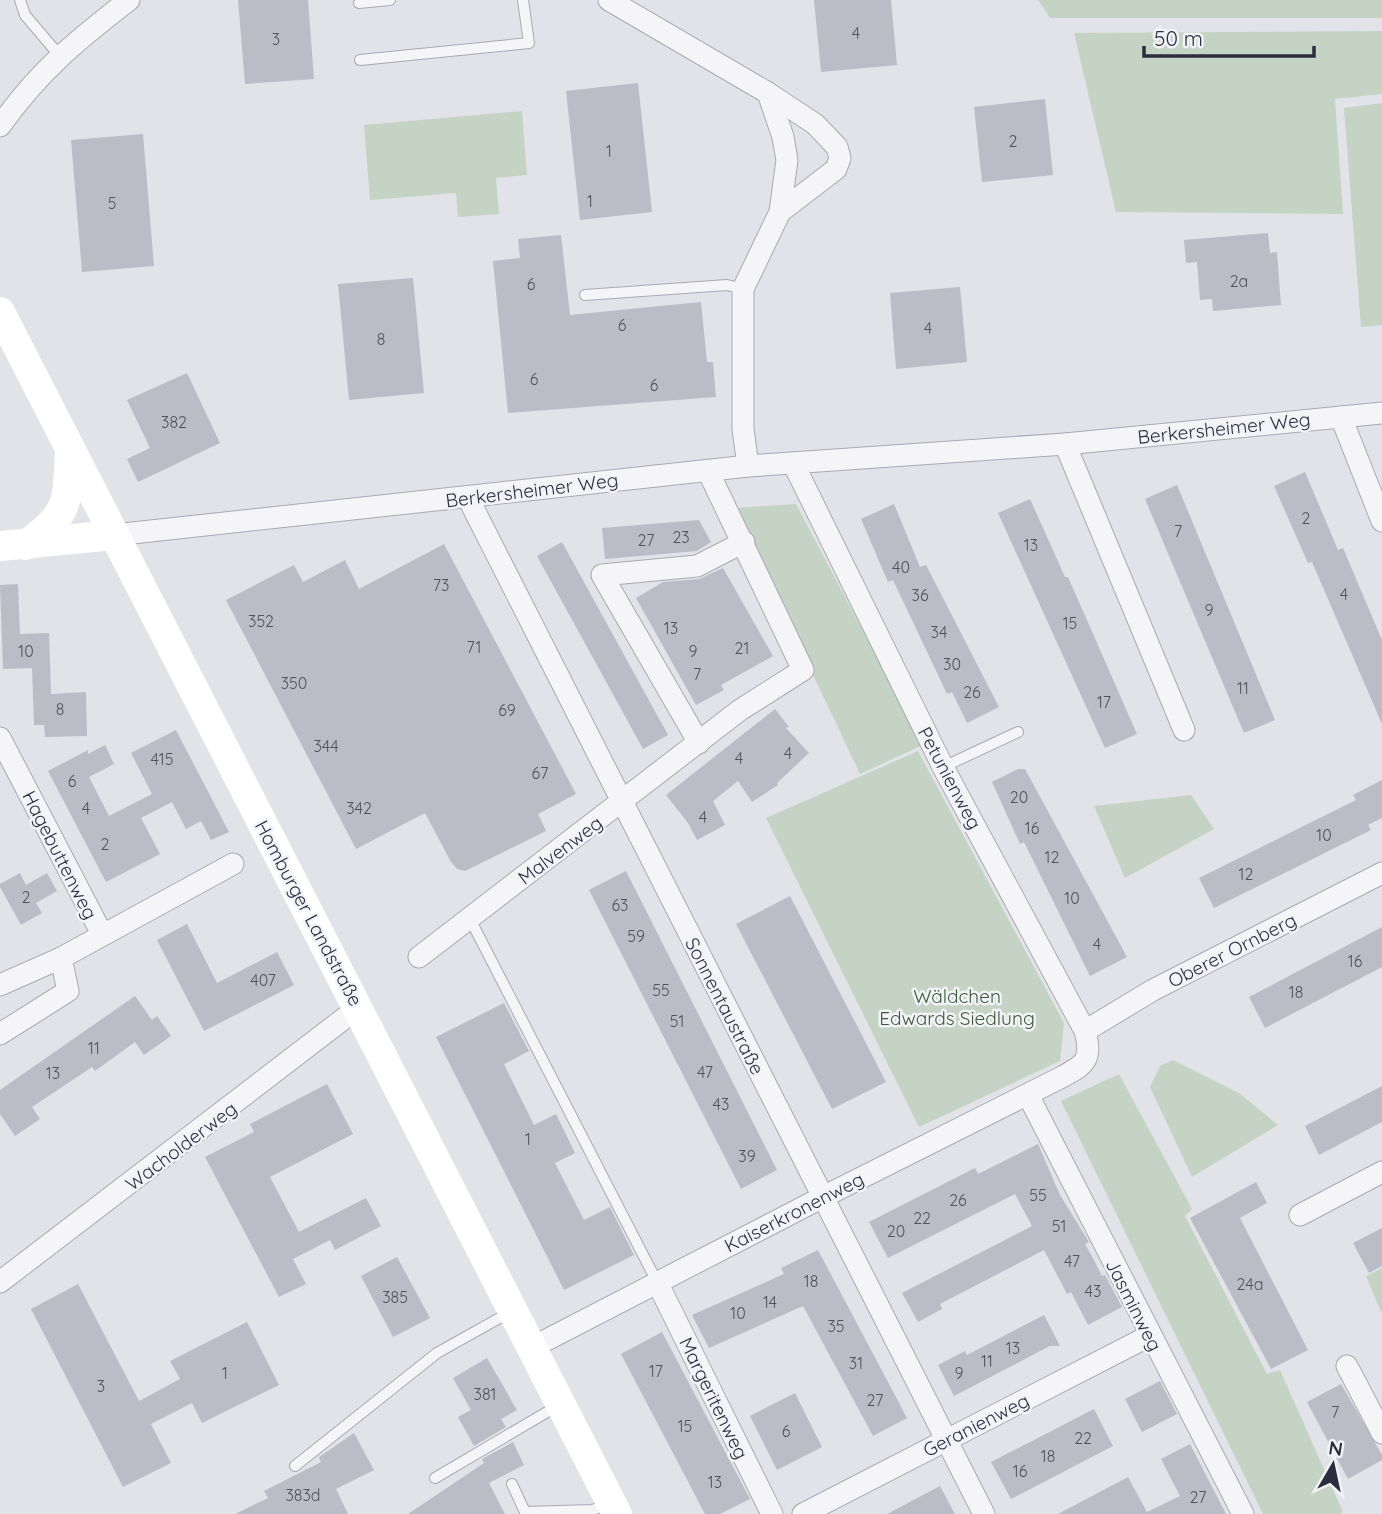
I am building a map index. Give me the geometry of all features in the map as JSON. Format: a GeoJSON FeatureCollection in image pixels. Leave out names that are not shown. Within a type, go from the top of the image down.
{"type":"FeatureCollection","features":[{"type":"Feature","properties":{"kind":"street"},"geometry":{"type":"LineString","coordinates":[[0,126],[25,91],[59,55],[129,0]]}},
{"type":"Feature","properties":{"kind":"street"},"geometry":{"type":"LineString","coordinates":[[609,0],[768,93],[815,124],[837,146],[840,158],[836,169],[780,212]]}},
{"type":"Feature","properties":{"kind":"street"},"geometry":{"type":"LineString","coordinates":[[748,466],[743,429],[743,289],[780,212],[787,160],[783,137],[768,93]]}},
{"type":"Feature","properties":{"kind":"street","name":"Homburger Landstraße"},"geometry":{"type":"LineString","coordinates":[[0,312],[614,1508]]}},
{"type":"Feature","properties":{"kind":"street","name":"Berkersheimer Weg"},"geometry":{"type":"LineString","coordinates":[[13,546],[748,466],[1065,444],[1382,412]]}},
{"type":"Feature","properties":{"kind":"street"},"geometry":{"type":"LineString","coordinates":[[1341,417],[1382,521]]}},
{"type":"Feature","properties":{"kind":"street"},"geometry":{"type":"LineString","coordinates":[[1065,444],[1184,730]]}},
{"type":"Feature","properties":{"kind":"street"},"geometry":{"type":"LineString","coordinates":[[13,546],[52,526],[64,509],[70,451]]}},
{"type":"Feature","properties":{"kind":"street","name":"Petunienweg"},"geometry":{"type":"LineString","coordinates":[[793,463],[943,767],[1085,1031]]}},
{"type":"Feature","properties":{"kind":"street","name":"Malvenweg"},"geometry":{"type":"LineString","coordinates":[[419,957],[740,710],[803,670],[708,471]]}},
{"type":"Feature","properties":{"kind":"street","name":"Sonnentaustraße"},"geometry":{"type":"LineString","coordinates":[[468,498],[821,1198],[984,1514]]}},
{"type":"Feature","properties":{"kind":"street"},"geometry":{"type":"LineString","coordinates":[[699,743],[602,575],[697,566],[744,542]]}},
{"type":"Feature","properties":{"kind":"street","name":"Hagebuttenweg"},"geometry":{"type":"LineString","coordinates":[[1,740],[102,934]]}},
{"type":"Feature","properties":{"kind":"street"},"geometry":{"type":"LineString","coordinates":[[0,985],[61,957],[233,864]]}},
{"type":"Feature","properties":{"kind":"street","name":"Oberer Ornberg"},"geometry":{"type":"LineString","coordinates":[[1085,1031],[1153,990],[1382,873]]}},
{"type":"Feature","properties":{"kind":"street"},"geometry":{"type":"LineString","coordinates":[[0,1034],[68,991],[61,957]]}},
{"type":"Feature","properties":{"kind":"street","name":"Wacholderweg"},"geometry":{"type":"LineString","coordinates":[[0,1282],[359,1007]]}},
{"type":"Feature","properties":{"kind":"street","name":"Kaiserkronenweg"},"geometry":{"type":"LineString","coordinates":[[531,1348],[1083,1065],[1090,1050],[1085,1031]]}},
{"type":"Feature","properties":{"kind":"street","name":"Jasminweg"},"geometry":{"type":"LineString","coordinates":[[1028,1095],[1149,1336],[1243,1514]]}},
{"type":"Feature","properties":{"kind":"street"},"geometry":{"type":"LineString","coordinates":[[1300,1215],[1382,1172]]}},
{"type":"Feature","properties":{"kind":"street","name":"Margeritenweg"},"geometry":{"type":"LineString","coordinates":[[657,1282],[772,1514]]}},
{"type":"Feature","properties":{"kind":"street","name":"Geranienweg"},"geometry":{"type":"LineString","coordinates":[[803,1514],[1149,1336]]}},
{"type":"Feature","properties":{"kind":"street"},"geometry":{"type":"LineString","coordinates":[[1347,1366],[1382,1433]]}},
{"type":"Feature","properties":{"kind":"lane"},"geometry":{"type":"LineString","coordinates":[[20,0],[25,15],[59,55]]}},
{"type":"Feature","properties":{"kind":"lane"},"geometry":{"type":"LineString","coordinates":[[359,3],[390,0]]}},
{"type":"Feature","properties":{"kind":"lane"},"geometry":{"type":"LineString","coordinates":[[360,60],[529,43],[523,0]]}},
{"type":"Feature","properties":{"kind":"lane"},"geometry":{"type":"LineString","coordinates":[[585,295],[727,285],[743,289]]}},
{"type":"Feature","properties":{"kind":"lane"},"geometry":{"type":"LineString","coordinates":[[943,767],[1018,732]]}},
{"type":"Feature","properties":{"kind":"lane"},"geometry":{"type":"LineString","coordinates":[[470,919],[657,1282]]}},
{"type":"Feature","properties":{"kind":"lane"},"geometry":{"type":"LineString","coordinates":[[295,1466],[437,1353],[482,1324],[512,1311]]}},
{"type":"Feature","properties":{"kind":"lane"},"geometry":{"type":"LineString","coordinates":[[435,1478],[561,1405]]}},
{"type":"Feature","properties":{"kind":"lane"},"geometry":{"type":"LineString","coordinates":[[512,1484],[526,1511],[614,1508]]}},
{"type":"Feature","properties":{"kind":"green space"},"geometry":{"type":"Polygon","coordinates":[[[1038,0],[1382,0],[1382,18],[1050,18],[1038,0]]]}},
{"type":"Feature","properties":{"kind":"green space"},"geometry":{"type":"Polygon","coordinates":[[[1382,31],[1382,94],[1335,99],[1343,214],[1116,212],[1074,33],[1382,31]]]}},
{"type":"Feature","properties":{"kind":"green space"},"geometry":{"type":"Polygon","coordinates":[[[1382,103],[1382,325],[1361,327],[1344,108],[1382,103]]]}},
{"type":"Feature","properties":{"kind":"green space"},"geometry":{"type":"Polygon","coordinates":[[[522,111],[527,175],[496,178],[499,214],[458,217],[456,193],[370,200],[364,125],[522,111]]]}},
{"type":"Feature","properties":{"kind":"green space"},"geometry":{"type":"Polygon","coordinates":[[[796,504],[923,745],[860,774],[734,508],[796,504]]]}},
{"type":"Feature","properties":{"kind":"green space","name":"Wäldchen Edwards Siedlung"},"geometry":{"type":"Polygon","coordinates":[[[918,751],[1064,1023],[1060,1061],[919,1127],[766,818],[918,751]]]}},
{"type":"Feature","properties":{"kind":"green space"},"geometry":{"type":"Polygon","coordinates":[[[1191,795],[1214,829],[1125,878],[1094,806],[1191,795]]]}},
{"type":"Feature","properties":{"kind":"green space"},"geometry":{"type":"Polygon","coordinates":[[[1173,1060],[1239,1093],[1278,1125],[1192,1177],[1150,1087],[1160,1066],[1173,1060]]]}},
{"type":"Feature","properties":{"kind":"green space"},"geometry":{"type":"Polygon","coordinates":[[[1119,1074],[1192,1209],[1185,1216],[1267,1374],[1280,1370],[1343,1512],[1263,1514],[1061,1101],[1119,1074]]]}},
{"type":"Feature","properties":{"kind":"green space"},"geometry":{"type":"Polygon","coordinates":[[[1382,1268],[1382,1314],[1366,1276],[1382,1268]]]}},
{"type":"Feature","properties":{"kind":"building"},"geometry":{"type":"Polygon","coordinates":[[[238,0],[308,0],[314,79],[245,84],[238,0]]]}},
{"type":"Feature","properties":{"kind":"building"},"geometry":{"type":"Polygon","coordinates":[[[814,0],[891,0],[897,65],[821,72],[814,0]]]}},
{"type":"Feature","properties":{"kind":"building"},"geometry":{"type":"Polygon","coordinates":[[[638,83],[652,212],[580,220],[566,91],[638,83]]]}},
{"type":"Feature","properties":{"kind":"building"},"geometry":{"type":"Polygon","coordinates":[[[1045,99],[1053,175],[982,182],[974,107],[1045,99]]]}},
{"type":"Feature","properties":{"kind":"building"},"geometry":{"type":"Polygon","coordinates":[[[143,134],[154,266],[82,272],[71,140],[143,134]]]}},
{"type":"Feature","properties":{"kind":"building"},"geometry":{"type":"Polygon","coordinates":[[[1268,233],[1270,253],[1277,252],[1281,305],[1213,311],[1212,299],[1200,300],[1197,262],[1186,263],[1184,240],[1268,233]]]}},
{"type":"Feature","properties":{"kind":"building"},"geometry":{"type":"Polygon","coordinates":[[[561,235],[570,315],[701,302],[707,362],[713,362],[716,397],[508,413],[493,261],[520,258],[518,239],[561,235]]]}},
{"type":"Feature","properties":{"kind":"building"},"geometry":{"type":"Polygon","coordinates":[[[413,278],[424,393],[349,400],[338,284],[413,278]]]}},
{"type":"Feature","properties":{"kind":"building"},"geometry":{"type":"Polygon","coordinates":[[[960,287],[967,362],[896,369],[890,293],[960,287]]]}},
{"type":"Feature","properties":{"kind":"building"},"geometry":{"type":"Polygon","coordinates":[[[187,373],[220,443],[138,482],[127,459],[150,448],[127,400],[187,373]]]}},
{"type":"Feature","properties":{"kind":"building"},"geometry":{"type":"Polygon","coordinates":[[[1305,472],[1338,550],[1343,548],[1382,640],[1382,724],[1312,562],[1308,563],[1274,486],[1305,472]]]}},
{"type":"Feature","properties":{"kind":"building"},"geometry":{"type":"Polygon","coordinates":[[[1177,485],[1275,720],[1244,733],[1145,499],[1177,485]]]}},
{"type":"Feature","properties":{"kind":"building"},"geometry":{"type":"Polygon","coordinates":[[[1030,499],[1065,577],[1068,577],[1137,734],[1105,748],[998,513],[1030,499]]]}},
{"type":"Feature","properties":{"kind":"building"},"geometry":{"type":"Polygon","coordinates":[[[894,504],[920,567],[926,565],[999,707],[967,723],[952,692],[947,694],[893,580],[888,582],[861,519],[894,504]]]}},
{"type":"Feature","properties":{"kind":"building"},"geometry":{"type":"Polygon","coordinates":[[[699,520],[711,542],[697,551],[605,559],[602,528],[699,520]]]}},
{"type":"Feature","properties":{"kind":"building"},"geometry":{"type":"Polygon","coordinates":[[[562,542],[668,735],[643,749],[537,556],[562,542]]]}},
{"type":"Feature","properties":{"kind":"building"},"geometry":{"type":"Polygon","coordinates":[[[444,544],[576,794],[538,814],[546,831],[465,871],[457,869],[451,862],[425,813],[356,849],[226,600],[294,565],[303,582],[345,560],[359,589],[444,544]]]}},
{"type":"Feature","properties":{"kind":"building"},"geometry":{"type":"Polygon","coordinates":[[[723,568],[773,656],[721,685],[724,690],[696,705],[636,598],[663,582],[699,579],[723,568]]]}},
{"type":"Feature","properties":{"kind":"building"},"geometry":{"type":"Polygon","coordinates":[[[18,584],[20,634],[49,633],[51,694],[86,692],[87,736],[45,737],[44,725],[34,725],[32,668],[3,669],[0,585],[18,584]]]}},
{"type":"Feature","properties":{"kind":"building"},"geometry":{"type":"Polygon","coordinates":[[[775,709],[789,727],[786,728],[809,753],[777,783],[778,785],[752,802],[738,781],[713,801],[725,825],[697,840],[688,823],[666,795],[775,709]]]}},
{"type":"Feature","properties":{"kind":"building"},"geometry":{"type":"Polygon","coordinates":[[[176,730],[229,832],[211,840],[201,821],[186,829],[172,802],[141,818],[160,854],[106,882],[48,771],[88,750],[88,754],[105,745],[114,764],[89,777],[109,816],[152,794],[131,753],[176,730]]]}},
{"type":"Feature","properties":{"kind":"building"},"geometry":{"type":"Polygon","coordinates":[[[1018,769],[1025,769],[1127,957],[1090,976],[1024,842],[1020,844],[992,782],[1018,769]]]}},
{"type":"Feature","properties":{"kind":"building"},"geometry":{"type":"Polygon","coordinates":[[[1382,780],[1382,818],[1368,825],[1371,830],[1214,908],[1199,878],[1356,800],[1353,795],[1382,780]]]}},
{"type":"Feature","properties":{"kind":"building"},"geometry":{"type":"Polygon","coordinates":[[[626,871],[777,1170],[741,1189],[589,890],[626,871]]]}},
{"type":"Feature","properties":{"kind":"building"},"geometry":{"type":"Polygon","coordinates":[[[20,873],[26,885],[47,873],[57,891],[36,903],[42,913],[21,925],[0,887],[0,884],[20,873]]]}},
{"type":"Feature","properties":{"kind":"building"},"geometry":{"type":"Polygon","coordinates":[[[790,896],[886,1082],[832,1109],[736,924],[790,896]]]}},
{"type":"Feature","properties":{"kind":"building"},"geometry":{"type":"Polygon","coordinates":[[[187,924],[217,983],[277,952],[294,985],[204,1031],[157,940],[187,924]]]}},
{"type":"Feature","properties":{"kind":"building"},"geometry":{"type":"Polygon","coordinates":[[[1382,927],[1382,967],[1265,1028],[1249,997],[1382,927]]]}},
{"type":"Feature","properties":{"kind":"building"},"geometry":{"type":"Polygon","coordinates":[[[135,996],[152,1020],[157,1016],[171,1036],[144,1055],[135,1042],[95,1071],[92,1067],[32,1107],[40,1119],[15,1136],[0,1114],[0,1090],[135,996]]]}},
{"type":"Feature","properties":{"kind":"building"},"geometry":{"type":"Polygon","coordinates":[[[504,1003],[529,1051],[504,1064],[534,1125],[556,1114],[575,1153],[555,1163],[584,1220],[610,1207],[634,1255],[564,1290],[436,1037],[504,1003]]]}},
{"type":"Feature","properties":{"kind":"building"},"geometry":{"type":"Polygon","coordinates":[[[327,1084],[353,1134],[270,1177],[299,1232],[366,1198],[381,1226],[335,1250],[330,1240],[293,1259],[306,1284],[279,1297],[205,1157],[254,1132],[250,1124],[327,1084]]]}},
{"type":"Feature","properties":{"kind":"building"},"geometry":{"type":"Polygon","coordinates":[[[1382,1086],[1382,1122],[1319,1155],[1305,1126],[1382,1086]]]}},
{"type":"Feature","properties":{"kind":"building"},"geometry":{"type":"Polygon","coordinates":[[[1038,1144],[1060,1195],[1089,1242],[1085,1244],[1122,1307],[1088,1325],[1071,1292],[1067,1294],[1044,1250],[940,1304],[942,1309],[918,1322],[902,1293],[1032,1226],[1015,1194],[888,1258],[869,1222],[975,1168],[978,1174],[1038,1144]]]}},
{"type":"Feature","properties":{"kind":"building"},"geometry":{"type":"Polygon","coordinates":[[[1256,1182],[1267,1203],[1240,1218],[1308,1350],[1271,1369],[1190,1218],[1256,1182]]]}},
{"type":"Feature","properties":{"kind":"building"},"geometry":{"type":"Polygon","coordinates":[[[1382,1228],[1382,1266],[1369,1273],[1353,1243],[1382,1228]]]}},
{"type":"Feature","properties":{"kind":"building"},"geometry":{"type":"Polygon","coordinates":[[[818,1250],[907,1418],[873,1436],[803,1306],[709,1348],[692,1315],[784,1274],[781,1268],[818,1250]]]}},
{"type":"Feature","properties":{"kind":"building"},"geometry":{"type":"Polygon","coordinates":[[[397,1257],[430,1318],[393,1337],[361,1276],[397,1257]]]}},
{"type":"Feature","properties":{"kind":"building"},"geometry":{"type":"Polygon","coordinates":[[[78,1284],[139,1401],[180,1379],[170,1361],[247,1322],[279,1385],[202,1423],[192,1403],[151,1424],[171,1463],[123,1487],[31,1309],[78,1284]]]}},
{"type":"Feature","properties":{"kind":"building"},"geometry":{"type":"Polygon","coordinates":[[[1044,1315],[1060,1346],[1050,1346],[954,1396],[938,1365],[965,1351],[967,1355],[1044,1315]]]}},
{"type":"Feature","properties":{"kind":"building"},"geometry":{"type":"Polygon","coordinates":[[[662,1332],[750,1499],[720,1514],[705,1514],[621,1354],[662,1332]]]}},
{"type":"Feature","properties":{"kind":"building"},"geometry":{"type":"Polygon","coordinates":[[[487,1358],[517,1410],[501,1419],[506,1427],[474,1446],[458,1417],[471,1410],[453,1378],[487,1358]]]}},
{"type":"Feature","properties":{"kind":"building"},"geometry":{"type":"Polygon","coordinates":[[[1160,1381],[1177,1414],[1142,1432],[1125,1399],[1160,1381]]]}},
{"type":"Feature","properties":{"kind":"building"},"geometry":{"type":"Polygon","coordinates":[[[1341,1384],[1382,1455],[1382,1460],[1348,1479],[1307,1402],[1341,1384]]]}},
{"type":"Feature","properties":{"kind":"building"},"geometry":{"type":"Polygon","coordinates":[[[795,1393],[822,1447],[777,1470],[750,1416],[795,1393]]]}},
{"type":"Feature","properties":{"kind":"building"},"geometry":{"type":"Polygon","coordinates":[[[1094,1409],[1113,1446],[1011,1499],[991,1462],[1094,1409]]]}},
{"type":"Feature","properties":{"kind":"building"},"geometry":{"type":"Polygon","coordinates":[[[354,1433],[374,1470],[336,1489],[348,1514],[235,1514],[268,1498],[264,1491],[321,1462],[319,1457],[354,1433]]]}},
{"type":"Feature","properties":{"kind":"building"},"geometry":{"type":"Polygon","coordinates":[[[513,1442],[524,1465],[489,1483],[505,1514],[408,1514],[484,1463],[482,1459],[513,1442]]]}},
{"type":"Feature","properties":{"kind":"building"},"geometry":{"type":"Polygon","coordinates":[[[1190,1444],[1226,1514],[1058,1514],[1128,1477],[1147,1512],[1180,1496],[1161,1459],[1190,1444]]]}},
{"type":"Feature","properties":{"kind":"building"},"geometry":{"type":"Polygon","coordinates":[[[940,1486],[955,1514],[887,1514],[940,1486]]]}}]}
